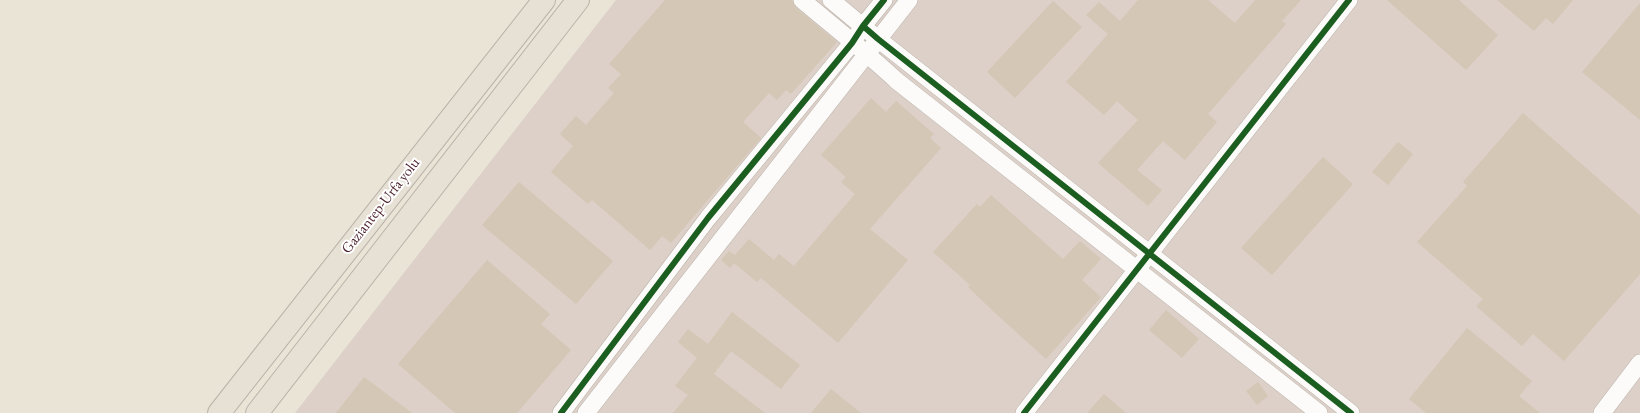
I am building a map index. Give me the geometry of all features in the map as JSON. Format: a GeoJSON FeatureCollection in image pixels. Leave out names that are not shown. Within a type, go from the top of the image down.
{"type":"FeatureCollection","features":[{"type":"Feature","properties":{"kind":"highway","name":"Gaziantep-Urfa yolu"},"geometry":{"type":"LineString","coordinates":[[219,413],[544,0]]}},
{"type":"Feature","properties":{"kind":"highway","name":"Gaziantep-Urfa yolu"},"geometry":{"type":"LineString","coordinates":[[257,413],[578,0]]}},
{"type":"Feature","properties":{"kind":"street"},"geometry":{"type":"LineString","coordinates":[[802,0],[852,43],[868,54],[897,81],[1319,413]]}},
{"type":"Feature","properties":{"kind":"street"},"geometry":{"type":"LineString","coordinates":[[831,0],[878,40],[1351,413]]}},
{"type":"Feature","properties":{"kind":"street"},"geometry":{"type":"LineString","coordinates":[[562,413],[708,218],[852,43],[863,26],[884,0]]}},
{"type":"Feature","properties":{"kind":"street"},"geometry":{"type":"LineString","coordinates":[[586,413],[909,0]]}},
{"type":"Feature","properties":{"kind":"street"},"geometry":{"type":"LineString","coordinates":[[1024,413],[1349,0]]}},
{"type":"Feature","properties":{"kind":"street"},"geometry":{"type":"LineString","coordinates":[[1602,413],[1640,363]]}},
{"type":"Feature","properties":{"kind":"shaded area"},"geometry":{"type":"Polygon","coordinates":[[[616,0],[1640,0],[1640,413],[295,413],[616,0]]]}},
{"type":"Feature","properties":{"kind":"building"},"geometry":{"type":"Polygon","coordinates":[[[665,0],[792,0],[796,8],[837,42],[791,94],[786,90],[777,100],[769,93],[743,122],[761,138],[671,243],[662,236],[650,250],[592,200],[588,204],[551,172],[573,146],[560,134],[576,116],[586,125],[614,93],[608,88],[621,74],[609,64],[665,0]]]}},
{"type":"Feature","properties":{"kind":"building"},"geometry":{"type":"Polygon","coordinates":[[[1138,0],[1208,0],[1235,23],[1255,0],[1301,0],[1282,21],[1286,24],[1208,114],[1217,122],[1185,160],[1163,141],[1137,170],[1162,190],[1148,206],[1098,163],[1138,120],[1117,101],[1104,115],[1066,82],[1108,34],[1086,15],[1099,2],[1120,21],[1138,0]]]}},
{"type":"Feature","properties":{"kind":"building"},"geometry":{"type":"Polygon","coordinates":[[[1387,0],[1459,0],[1498,35],[1466,70],[1387,0]]]}},
{"type":"Feature","properties":{"kind":"building"},"geometry":{"type":"Polygon","coordinates":[[[1497,0],[1573,0],[1553,24],[1546,18],[1534,31],[1497,0]]]}},
{"type":"Feature","properties":{"kind":"building"},"geometry":{"type":"Polygon","coordinates":[[[1053,1],[1082,27],[1015,98],[987,72],[1053,1]]]}},
{"type":"Feature","properties":{"kind":"building"},"geometry":{"type":"Polygon","coordinates":[[[1640,3],[1640,120],[1582,72],[1640,3]]]}},
{"type":"Feature","properties":{"kind":"building"},"geometry":{"type":"Polygon","coordinates":[[[871,98],[886,112],[896,101],[934,134],[930,138],[941,148],[870,229],[908,260],[838,343],[761,278],[757,282],[734,263],[730,268],[721,260],[729,251],[735,255],[749,239],[774,260],[779,254],[794,266],[855,194],[841,182],[846,177],[821,155],[871,98]]]}},
{"type":"Feature","properties":{"kind":"building"},"geometry":{"type":"Polygon","coordinates":[[[1523,113],[1640,215],[1640,274],[1564,361],[1533,334],[1522,346],[1476,306],[1483,299],[1417,242],[1467,186],[1463,182],[1523,113]]]}},
{"type":"Feature","properties":{"kind":"building"},"geometry":{"type":"Polygon","coordinates":[[[1398,142],[1413,154],[1388,185],[1372,172],[1398,142]]]}},
{"type":"Feature","properties":{"kind":"building"},"geometry":{"type":"Polygon","coordinates":[[[1323,157],[1353,184],[1272,275],[1241,248],[1323,157]]]}},
{"type":"Feature","properties":{"kind":"building"},"geometry":{"type":"Polygon","coordinates":[[[519,182],[613,261],[576,304],[482,225],[519,182]]]}},
{"type":"Feature","properties":{"kind":"building"},"geometry":{"type":"Polygon","coordinates":[[[991,195],[1063,259],[1080,241],[1101,259],[1082,280],[1101,297],[1046,359],[994,312],[968,287],[970,285],[933,252],[977,204],[980,207],[991,195]]]}},
{"type":"Feature","properties":{"kind":"building"},"geometry":{"type":"Polygon","coordinates":[[[487,260],[550,314],[541,324],[571,350],[517,413],[455,413],[398,364],[487,260]]]}},
{"type":"Feature","properties":{"kind":"building"},"geometry":{"type":"Polygon","coordinates":[[[1166,310],[1199,339],[1182,358],[1149,330],[1166,310]]]}},
{"type":"Feature","properties":{"kind":"building"},"geometry":{"type":"Polygon","coordinates":[[[732,312],[800,365],[781,389],[731,351],[714,374],[765,413],[673,413],[688,395],[675,386],[697,358],[678,342],[688,329],[708,344],[732,312]]]}},
{"type":"Feature","properties":{"kind":"building"},"geometry":{"type":"Polygon","coordinates":[[[1467,328],[1532,381],[1519,396],[1540,413],[1426,413],[1409,399],[1467,328]]]}},
{"type":"Feature","properties":{"kind":"building"},"geometry":{"type":"Polygon","coordinates":[[[364,377],[412,413],[336,413],[364,377]]]}},
{"type":"Feature","properties":{"kind":"building"},"geometry":{"type":"Polygon","coordinates":[[[1258,382],[1268,396],[1257,405],[1246,391],[1258,382]]]}},
{"type":"Feature","properties":{"kind":"building"},"geometry":{"type":"Polygon","coordinates":[[[831,389],[861,413],[811,413],[831,389]]]}},
{"type":"Feature","properties":{"kind":"building"},"geometry":{"type":"Polygon","coordinates":[[[1104,394],[1126,413],[1087,413],[1104,394]]]}},
{"type":"Feature","properties":{"kind":"cycle path"},"geometry":{"type":"LineString","coordinates":[[561,413],[708,218],[852,43],[863,26],[884,0]]}},
{"type":"Feature","properties":{"kind":"cycle path"},"geometry":{"type":"LineString","coordinates":[[1024,413],[1349,0]]}},
{"type":"Feature","properties":{"kind":"cycle path"},"geometry":{"type":"LineString","coordinates":[[863,26],[1351,413]]}}]}
